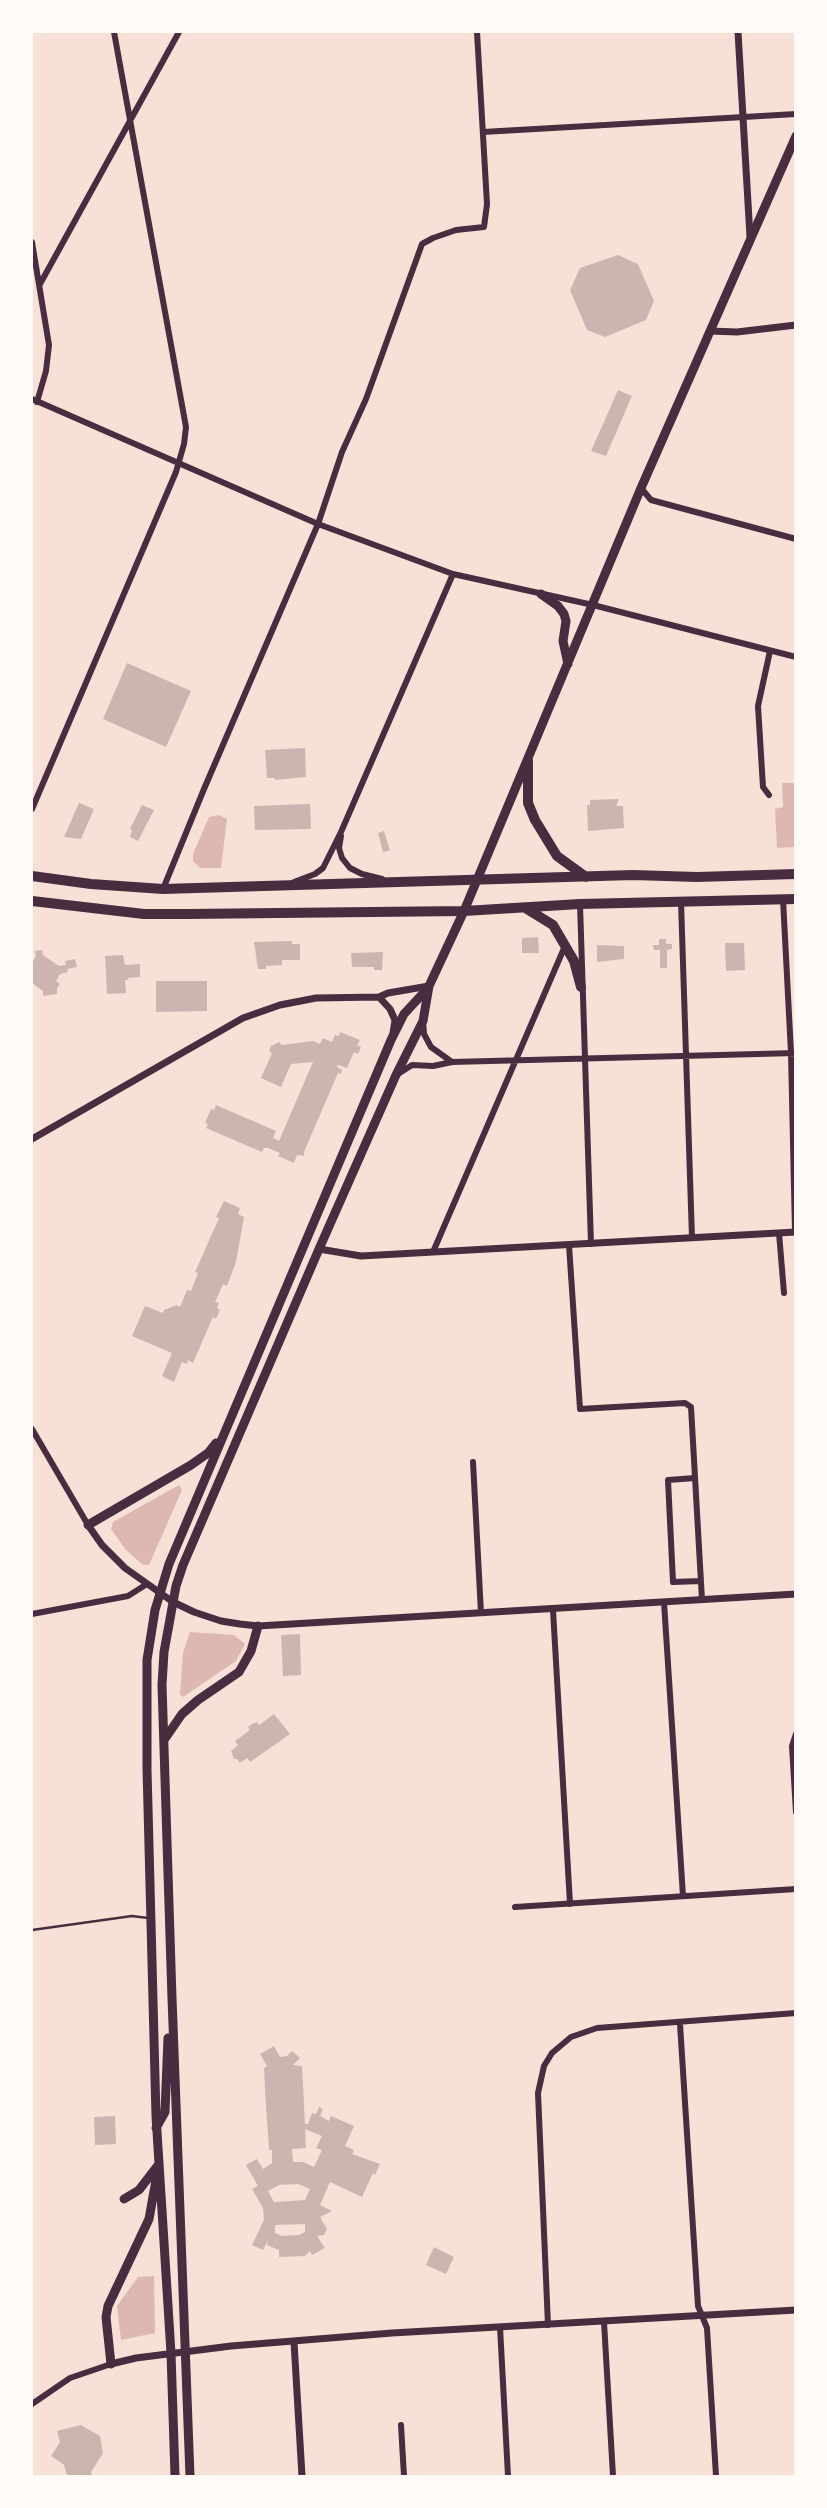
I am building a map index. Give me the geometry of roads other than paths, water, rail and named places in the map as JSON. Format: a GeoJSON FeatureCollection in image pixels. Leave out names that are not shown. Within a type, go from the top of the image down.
{"type":"FeatureCollection","features":[{"type":"Feature","properties":{"kind":"highway"},"geometry":{"type":"LineString","coordinates":[[528,761],[528,803],[535,820],[557,856],[587,877]]}},
{"type":"Feature","properties":{"kind":"highway"},"geometry":{"type":"LineString","coordinates":[[32,876],[91,884],[163,889],[796,874]]}},
{"type":"Feature","properties":{"kind":"highway"},"geometry":{"type":"LineString","coordinates":[[32,901],[154,914],[464,911],[580,904],[796,899]]}},
{"type":"Feature","properties":{"kind":"highway"},"geometry":{"type":"LineString","coordinates":[[526,908],[553,925],[575,961],[581,987]]}},
{"type":"Feature","properties":{"kind":"main road"},"geometry":{"type":"LineString","coordinates":[[190,2476],[163,1742],[164,1652],[173,1602],[183,1565],[396,1074],[423,1021],[429,986],[528,761],[641,488],[796,136]]}},
{"type":"Feature","properties":{"kind":"main road"},"geometry":{"type":"LineString","coordinates":[[541,594],[564,614],[566,621],[563,641],[568,665]]}},
{"type":"Feature","properties":{"kind":"main road"},"geometry":{"type":"LineString","coordinates":[[175,2476],[171,2353],[156,2128],[147,1660],[160,1592],[169,1564],[222,1437],[391,1040],[404,1014],[429,986]]}},
{"type":"Feature","properties":{"kind":"main road"},"geometry":{"type":"LineString","coordinates":[[88,1525],[191,1465],[208,1453],[222,1437]]}},
{"type":"Feature","properties":{"kind":"main road"},"geometry":{"type":"LineString","coordinates":[[163,1742],[182,1714],[239,1672],[251,1651],[258,1626]]}},
{"type":"Feature","properties":{"kind":"main road"},"geometry":{"type":"LineString","coordinates":[[156,2128],[165,2112],[172,1998]]}},
{"type":"Feature","properties":{"kind":"main road"},"geometry":{"type":"LineString","coordinates":[[124,2199],[139,2190],[159,2164]]}},
{"type":"Feature","properties":{"kind":"main road"},"geometry":{"type":"LineString","coordinates":[[111,2364],[106,2317],[108,2306],[149,2219],[159,2164]]}},
{"type":"Feature","properties":{"kind":"street"},"geometry":{"type":"LineString","coordinates":[[32,809],[179,465],[186,427],[114,32]]}},
{"type":"Feature","properties":{"kind":"street"},"geometry":{"type":"LineString","coordinates":[[40,284],[179,32]]}},
{"type":"Feature","properties":{"kind":"street"},"geometry":{"type":"LineString","coordinates":[[163,889],[318,524],[342,452],[366,399],[422,244],[456,230],[484,228],[487,204],[477,32]]}},
{"type":"Feature","properties":{"kind":"street"},"geometry":{"type":"LineString","coordinates":[[738,32],[750,237]]}},
{"type":"Feature","properties":{"kind":"street"},"geometry":{"type":"LineString","coordinates":[[482,132],[796,114]]}},
{"type":"Feature","properties":{"kind":"street"},"geometry":{"type":"LineString","coordinates":[[32,242],[49,345],[46,371],[34,400],[318,524],[453,574],[593,605],[796,657]]}},
{"type":"Feature","properties":{"kind":"street"},"geometry":{"type":"LineString","coordinates":[[710,331],[737,332],[796,325]]}},
{"type":"Feature","properties":{"kind":"street"},"geometry":{"type":"LineString","coordinates":[[641,488],[651,500],[796,539]]}},
{"type":"Feature","properties":{"kind":"street"},"geometry":{"type":"LineString","coordinates":[[286,886],[321,871],[341,832],[453,574]]}},
{"type":"Feature","properties":{"kind":"street"},"geometry":{"type":"LineString","coordinates":[[769,795],[763,788],[758,706],[770,651]]}},
{"type":"Feature","properties":{"kind":"street"},"geometry":{"type":"LineString","coordinates":[[341,832],[339,848],[342,858],[350,868],[394,882]]}},
{"type":"Feature","properties":{"kind":"street"},"geometry":{"type":"LineString","coordinates":[[319,1249],[361,1256],[795,1232],[793,1053],[783,899]]}},
{"type":"Feature","properties":{"kind":"street"},"geometry":{"type":"LineString","coordinates":[[681,902],[692,1238]]}},
{"type":"Feature","properties":{"kind":"street"},"geometry":{"type":"LineString","coordinates":[[580,904],[591,1244]]}},
{"type":"Feature","properties":{"kind":"street"},"geometry":{"type":"LineString","coordinates":[[433,1252],[566,944]]}},
{"type":"Feature","properties":{"kind":"street"},"geometry":{"type":"LineString","coordinates":[[32,1139],[243,1018],[279,1005],[316,998],[379,997],[429,986]]}},
{"type":"Feature","properties":{"kind":"street"},"geometry":{"type":"LineString","coordinates":[[379,997],[390,1009],[395,1020],[391,1040]]}},
{"type":"Feature","properties":{"kind":"street"},"geometry":{"type":"LineString","coordinates":[[423,1021],[424,1034],[431,1047],[452,1062]]}},
{"type":"Feature","properties":{"kind":"street"},"geometry":{"type":"LineString","coordinates":[[396,1074],[412,1065],[433,1066],[452,1062],[793,1053]]}},
{"type":"Feature","properties":{"kind":"street"},"geometry":{"type":"LineString","coordinates":[[779,1233],[784,1293]]}},
{"type":"Feature","properties":{"kind":"street"},"geometry":{"type":"LineString","coordinates":[[569,1245],[580,1409],[685,1403],[691,1407],[702,1600]]}},
{"type":"Feature","properties":{"kind":"street"},"geometry":{"type":"LineString","coordinates":[[32,1429],[88,1525],[102,1545],[125,1569],[189,1611],[221,1621],[258,1626],[796,1594]]}},
{"type":"Feature","properties":{"kind":"street"},"geometry":{"type":"LineString","coordinates":[[473,1462],[481,1614]]}},
{"type":"Feature","properties":{"kind":"street"},"geometry":{"type":"LineString","coordinates":[[695,1478],[668,1480],[673,1582],[701,1581]]}},
{"type":"Feature","properties":{"kind":"street"},"geometry":{"type":"LineString","coordinates":[[32,1614],[128,1596],[147,1584]]}},
{"type":"Feature","properties":{"kind":"street"},"geometry":{"type":"LineString","coordinates":[[664,1602],[683,1896]]}},
{"type":"Feature","properties":{"kind":"street"},"geometry":{"type":"LineString","coordinates":[[552,1610],[570,1904]]}},
{"type":"Feature","properties":{"kind":"street"},"geometry":{"type":"LineString","coordinates":[[796,1734],[792,1746],[796,1812]]}},
{"type":"Feature","properties":{"kind":"street"},"geometry":{"type":"LineString","coordinates":[[514,1907],[796,1889]]}},
{"type":"Feature","properties":{"kind":"street"},"geometry":{"type":"LineString","coordinates":[[548,2325],[538,2093],[544,2066],[560,2044],[582,2031],[597,2028],[680,2024],[796,2013]]}},
{"type":"Feature","properties":{"kind":"street"},"geometry":{"type":"LineString","coordinates":[[680,2024],[698,2306],[707,2328],[716,2476]]}},
{"type":"Feature","properties":{"kind":"street"},"geometry":{"type":"LineString","coordinates":[[32,2404],[70,2378],[111,2364],[186,2351],[392,2333],[796,2311]]}},
{"type":"Feature","properties":{"kind":"street"},"geometry":{"type":"LineString","coordinates":[[604,2322],[613,2476]]}},
{"type":"Feature","properties":{"kind":"street"},"geometry":{"type":"LineString","coordinates":[[500,2327],[508,2476]]}},
{"type":"Feature","properties":{"kind":"street"},"geometry":{"type":"LineString","coordinates":[[294,2342],[302,2476]]}},
{"type":"Feature","properties":{"kind":"street"},"geometry":{"type":"LineString","coordinates":[[401,2425],[404,2476]]}},
{"type":"Feature","properties":{"kind":"lane"},"geometry":{"type":"LineString","coordinates":[[32,1930],[132,1916],[151,1918]]}}]}
